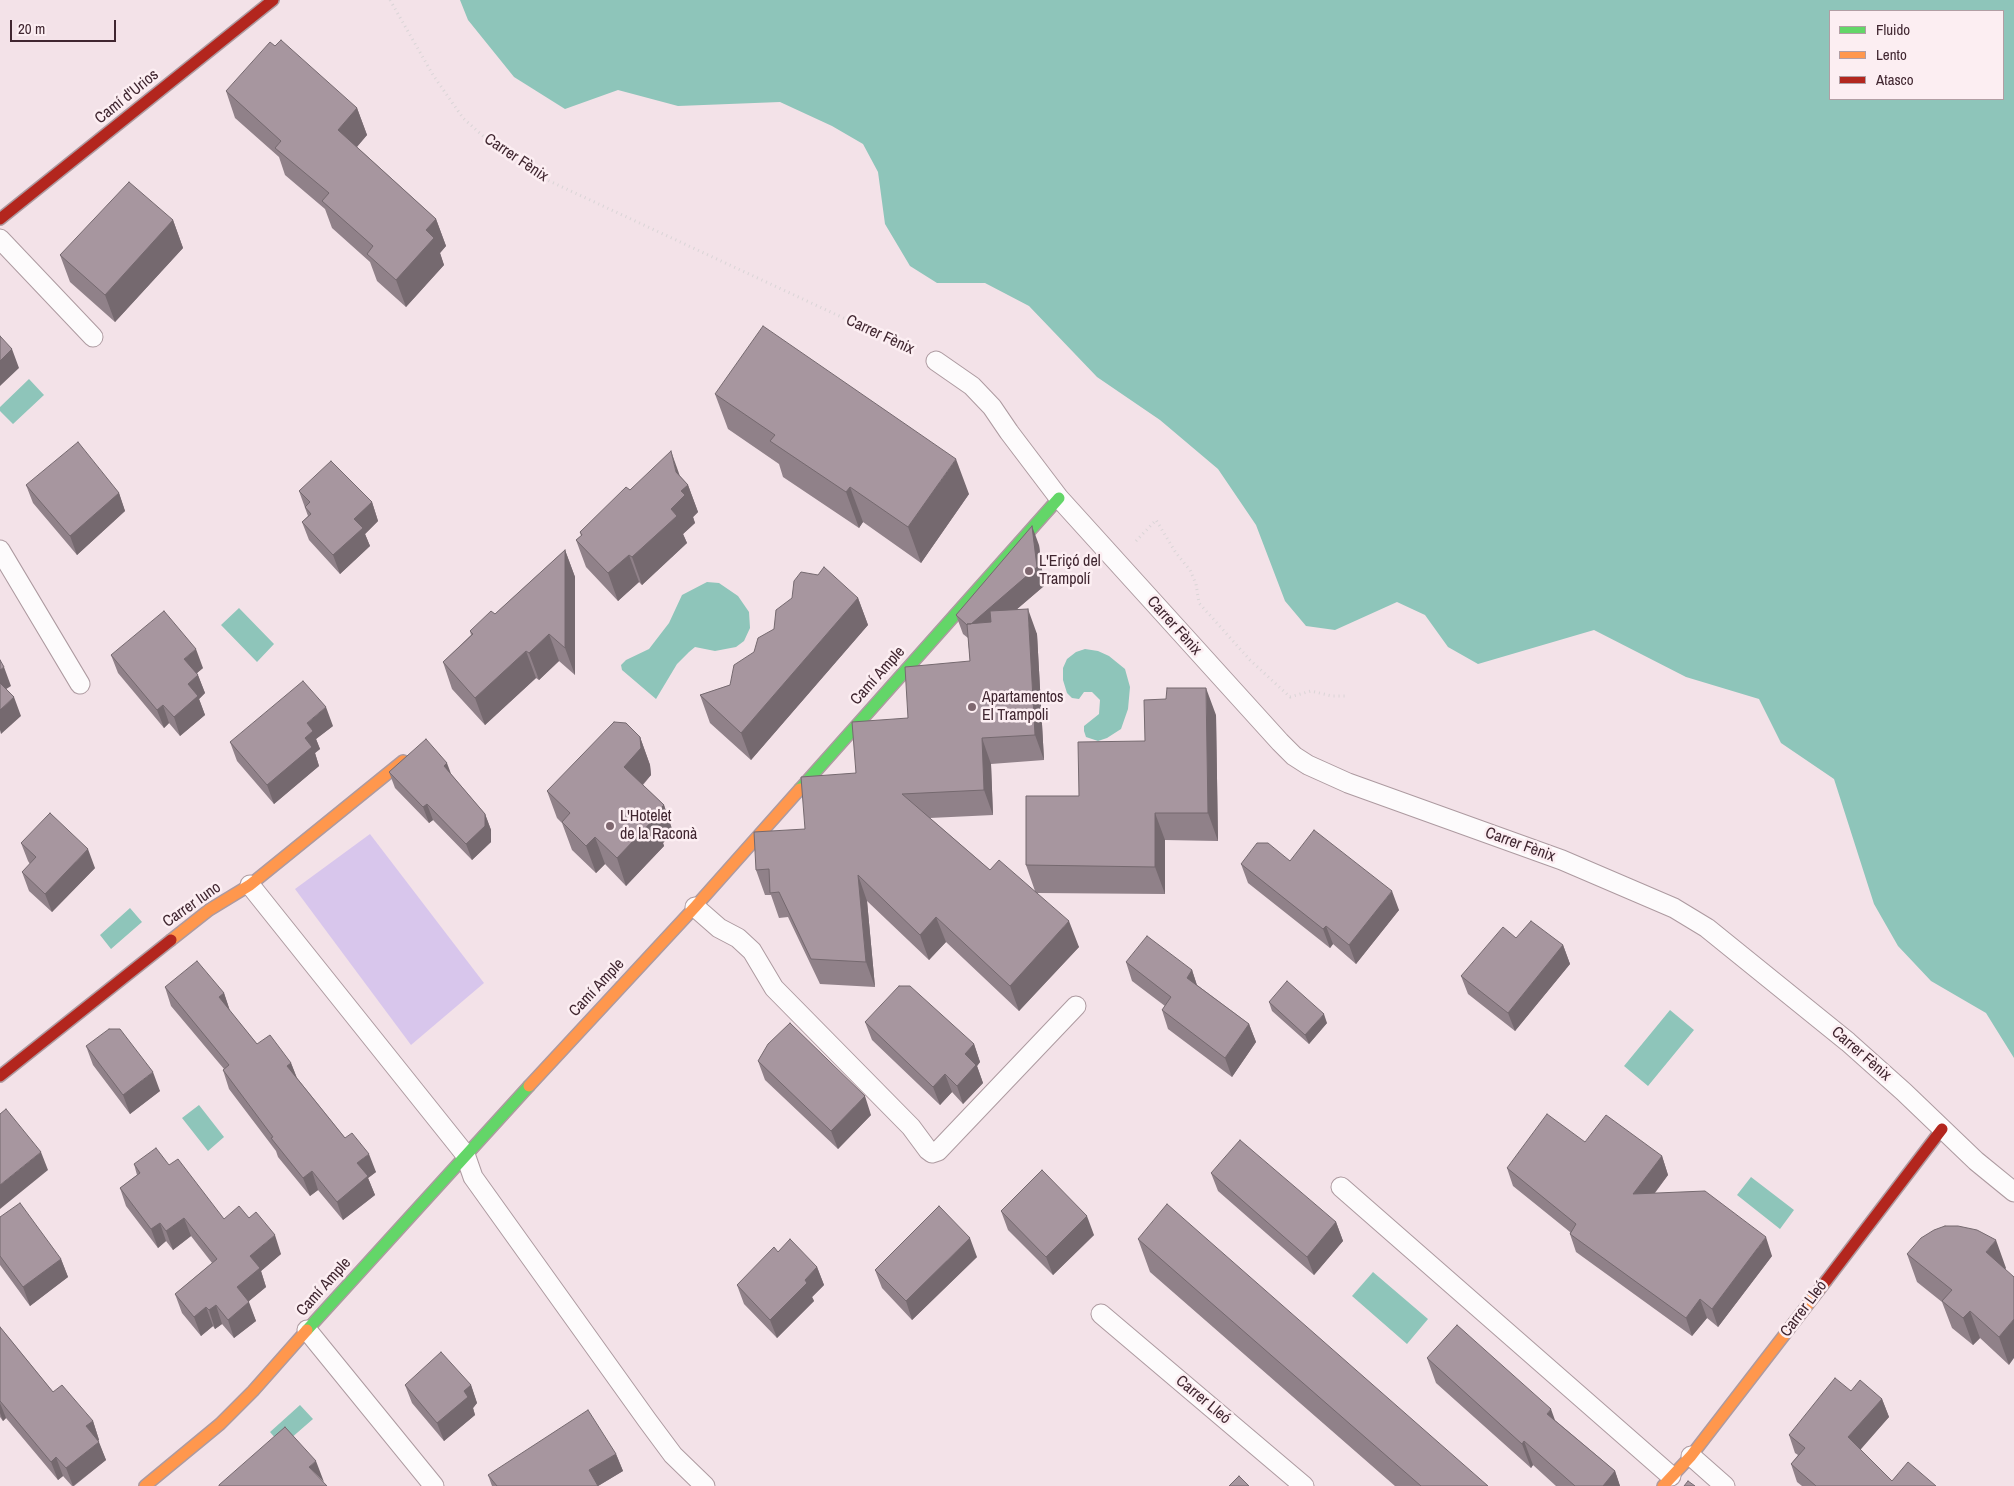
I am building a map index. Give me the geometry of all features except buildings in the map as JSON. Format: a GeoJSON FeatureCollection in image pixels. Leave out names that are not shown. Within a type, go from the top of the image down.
{"type":"FeatureCollection","features":[{"type":"Feature","properties":{"kind":"street","name":"Camí d'Urios"},"geometry":{"type":"LineString","coordinates":[[0,218],[274,0]]}},
{"type":"Feature","properties":{"kind":"street","name":"Camí Ample"},"geometry":{"type":"LineString","coordinates":[[145,1486],[220,1424],[253,1390],[465,1154],[695,906],[1059,498]]}},
{"type":"Feature","properties":{"kind":"street","name":"Carrer Iuno"},"geometry":{"type":"LineString","coordinates":[[0,1076],[208,910],[250,885],[403,761]]}},
{"type":"Feature","properties":{"kind":"street","name":"Carrer Lleó"},"geometry":{"type":"LineString","coordinates":[[1667,1481],[1691,1456],[1942,1129]]}},
{"type":"Feature","properties":{"kind":"lane"},"geometry":{"type":"LineString","coordinates":[[0,239],[92,337]]}},
{"type":"Feature","properties":{"kind":"lane","name":"Carrer Fènix"},"geometry":{"type":"LineString","coordinates":[[936,361],[972,386],[992,407],[1059,498],[1294,756],[1308,765],[1348,783],[1562,860],[1674,908],[1708,928],[1848,1042],[1904,1092],[1976,1161],[2014,1192]]}},
{"type":"Feature","properties":{"kind":"lane"},"geometry":{"type":"LineString","coordinates":[[0,550],[80,684]]}},
{"type":"Feature","properties":{"kind":"lane"},"geometry":{"type":"LineString","coordinates":[[250,885],[465,1154],[473,1177],[647,1420],[673,1455],[706,1486]]}},
{"type":"Feature","properties":{"kind":"lane"},"geometry":{"type":"LineString","coordinates":[[695,906],[719,928],[738,938],[752,951],[774,988],[911,1126],[932,1153],[938,1151],[1076,1006]]}},
{"type":"Feature","properties":{"kind":"lane"},"geometry":{"type":"LineString","coordinates":[[1341,1187],[1667,1481]]}},
{"type":"Feature","properties":{"kind":"lane","name":"Carrer Lleó"},"geometry":{"type":"LineString","coordinates":[[1101,1314],[1304,1486]]}},
{"type":"Feature","properties":{"kind":"lane"},"geometry":{"type":"LineString","coordinates":[[307,1330],[434,1486]]}},
{"type":"Feature","properties":{"kind":"lane"},"geometry":{"type":"LineString","coordinates":[[1691,1456],[1725,1486]]}},
{"type":"Feature","properties":{"kind":"path","name":"Carrer Fènix"},"geometry":{"type":"LineString","coordinates":[[390,0],[433,76],[463,118],[483,136],[515,159],[546,179],[936,361]]}},
{"type":"Feature","properties":{"kind":"path"},"geometry":{"type":"LineString","coordinates":[[1134,543],[1156,520],[1176,553],[1190,570],[1196,584],[1198,603],[1250,660],[1290,697],[1311,691],[1332,696],[1347,696]]}},
{"type":"Feature","properties":{"kind":"shaded area"},"geometry":{"type":"Polygon","coordinates":[[[460,0],[2014,0],[2014,1058],[1986,1013],[1931,981],[1898,946],[1874,904],[1834,779],[1781,743],[1759,699],[1686,677],[1594,630],[1478,664],[1448,647],[1425,615],[1397,602],[1335,630],[1306,626],[1285,601],[1256,525],[1218,469],[1160,420],[1097,377],[1029,306],[985,283],[937,283],[910,266],[885,224],[878,172],[863,144],[832,126],[780,102],[678,106],[618,90],[565,109],[514,77],[468,20],[460,0]]]}},
{"type":"Feature","properties":{"kind":"shaded area"},"geometry":{"type":"Polygon","coordinates":[[[29,379],[44,395],[13,424],[0,411],[0,407],[29,379]]]}},
{"type":"Feature","properties":{"kind":"shaded area"},"geometry":{"type":"Polygon","coordinates":[[[707,582],[719,583],[738,596],[749,612],[750,628],[744,641],[736,647],[715,651],[695,647],[677,664],[656,699],[622,670],[621,665],[626,660],[649,649],[669,623],[682,595],[707,582]]]}},
{"type":"Feature","properties":{"kind":"shaded area"},"geometry":{"type":"Polygon","coordinates":[[[239,608],[274,644],[257,662],[221,625],[239,608]]]}},
{"type":"Feature","properties":{"kind":"shaded area"},"geometry":{"type":"Polygon","coordinates":[[[1085,649],[1098,651],[1109,656],[1125,669],[1130,687],[1128,709],[1121,729],[1107,738],[1098,741],[1086,737],[1084,726],[1099,714],[1100,700],[1092,692],[1084,692],[1079,699],[1072,698],[1067,693],[1063,680],[1063,668],[1067,659],[1076,652],[1085,649]]]}},
{"type":"Feature","properties":{"kind":"shaded area"},"geometry":{"type":"Polygon","coordinates":[[[370,834],[484,983],[411,1045],[295,889],[370,834]]]}},
{"type":"Feature","properties":{"kind":"shaded area"},"geometry":{"type":"Polygon","coordinates":[[[130,908],[142,922],[111,949],[100,935],[130,908]]]}},
{"type":"Feature","properties":{"kind":"shaded area"},"geometry":{"type":"Polygon","coordinates":[[[1670,1010],[1694,1030],[1648,1086],[1624,1066],[1670,1010]]]}},
{"type":"Feature","properties":{"kind":"shaded area"},"geometry":{"type":"Polygon","coordinates":[[[199,1105],[224,1137],[208,1151],[182,1118],[199,1105]]]}},
{"type":"Feature","properties":{"kind":"shaded area"},"geometry":{"type":"Polygon","coordinates":[[[1751,1177],[1794,1210],[1780,1229],[1737,1195],[1751,1177]]]}},
{"type":"Feature","properties":{"kind":"shaded area"},"geometry":{"type":"Polygon","coordinates":[[[1373,1272],[1428,1319],[1407,1344],[1352,1296],[1373,1272]]]}},
{"type":"Feature","properties":{"kind":"shaded area"},"geometry":{"type":"Polygon","coordinates":[[[300,1405],[313,1419],[282,1446],[270,1432],[300,1405]]]}},
{"type":"Feature","properties":{"kind":"traffic: fast"},"geometry":{"type":"LineString","coordinates":[[800,789],[1059,498]]}},
{"type":"Feature","properties":{"kind":"traffic: fast"},"geometry":{"type":"LineString","coordinates":[[307,1330],[529,1086]]}},
{"type":"Feature","properties":{"kind":"traffic: slow"},"geometry":{"type":"LineString","coordinates":[[171,940],[209,910],[250,885],[403,761]]}},
{"type":"Feature","properties":{"kind":"traffic: slow"},"geometry":{"type":"LineString","coordinates":[[529,1086],[695,907],[800,789]]}},
{"type":"Feature","properties":{"kind":"traffic: slow"},"geometry":{"type":"LineString","coordinates":[[1663,1486],[1691,1456],[1826,1281]]}},
{"type":"Feature","properties":{"kind":"traffic: slow"},"geometry":{"type":"LineString","coordinates":[[145,1486],[220,1424],[253,1391],[307,1330]]}},
{"type":"Feature","properties":{"kind":"traffic: jam"},"geometry":{"type":"LineString","coordinates":[[0,219],[273,0]]}},
{"type":"Feature","properties":{"kind":"traffic: jam"},"geometry":{"type":"LineString","coordinates":[[0,1076],[171,940]]}},
{"type":"Feature","properties":{"kind":"traffic: jam"},"geometry":{"type":"LineString","coordinates":[[1826,1281],[1942,1129]]}},
{"type":"Feature","properties":{"kind":"place","name":"L'Eriçó del Trampolí"},"geometry":{"type":"Point","coordinates":[1029,571]}},
{"type":"Feature","properties":{"kind":"place","name":"Apartamentos El Trampoli"},"geometry":{"type":"Point","coordinates":[972,707]}},
{"type":"Feature","properties":{"kind":"place","name":"L'Hotelet de la Raconà"},"geometry":{"type":"Point","coordinates":[610,826]}}]}
